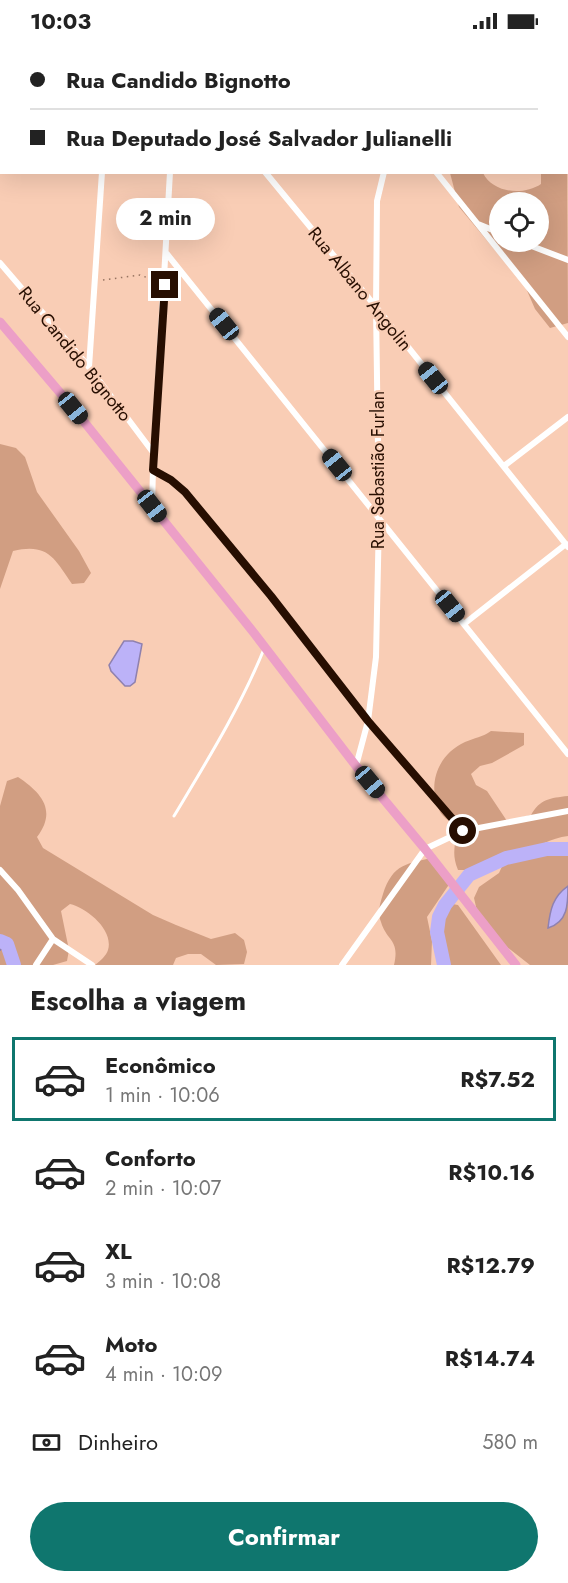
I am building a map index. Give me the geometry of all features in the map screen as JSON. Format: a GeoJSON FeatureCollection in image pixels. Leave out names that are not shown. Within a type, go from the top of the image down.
{"type":"FeatureCollection","features":[{"type":"Feature","properties":{"kind":"main road"},"geometry":{"type":"LineString","coordinates":[[0,322],[152,506],[516,965]]}},
{"type":"Feature","properties":{"kind":"street"},"geometry":{"type":"LineString","coordinates":[[89,367],[102,174]]}},
{"type":"Feature","properties":{"kind":"street"},"geometry":{"type":"LineString","coordinates":[[152,506],[153,452],[167,254],[170,174]]}},
{"type":"Feature","properties":{"kind":"street","name":"Rua Albano Angolin"},"geometry":{"type":"LineString","coordinates":[[266,174],[376,307],[567,546]]}},
{"type":"Feature","properties":{"kind":"street","name":"Rua Sebastião Furlan"},"geometry":{"type":"LineString","coordinates":[[356,766],[368,721],[376,657],[379,518],[377,201],[384,174]]}},
{"type":"Feature","properties":{"kind":"street"},"geometry":{"type":"LineString","coordinates":[[438,174],[568,337]]}},
{"type":"Feature","properties":{"kind":"street"},"geometry":{"type":"LineString","coordinates":[[477,224],[489,229]]}},
{"type":"Feature","properties":{"kind":"street"},"geometry":{"type":"LineString","coordinates":[[547,252],[568,260]]}},
{"type":"Feature","properties":{"kind":"street"},"geometry":{"type":"LineString","coordinates":[[167,254],[568,754]]}},
{"type":"Feature","properties":{"kind":"street","name":"Rua Candido Bignotto"},"geometry":{"type":"LineString","coordinates":[[0,263],[89,367],[153,452]]}},
{"type":"Feature","properties":{"kind":"street"},"geometry":{"type":"LineString","coordinates":[[504,466],[568,417]]}},
{"type":"Feature","properties":{"kind":"street"},"geometry":{"type":"LineString","coordinates":[[153,470],[171,480],[185,492],[271,596],[368,721],[463,831]]}},
{"type":"Feature","properties":{"kind":"street"},"geometry":{"type":"LineString","coordinates":[[464,624],[567,546]]}},
{"type":"Feature","properties":{"kind":"street"},"geometry":{"type":"LineString","coordinates":[[342,965],[425,849],[463,831],[568,812]]}},
{"type":"Feature","properties":{"kind":"street"},"geometry":{"type":"LineString","coordinates":[[0,870],[18,890],[53,939],[92,965]]}},
{"type":"Feature","properties":{"kind":"street"},"geometry":{"type":"LineString","coordinates":[[36,965],[53,939]]}},
{"type":"Feature","properties":{"kind":"street"},"geometry":{"type":"LineString","coordinates":[[501,947],[511,965]]}},
{"type":"Feature","properties":{"kind":"lane"},"geometry":{"type":"LineString","coordinates":[[174,816],[242,700],[265,648]]}},
{"type":"Feature","properties":{"kind":"path"},"geometry":{"type":"LineString","coordinates":[[96,281],[140,275],[165,285]]}},
{"type":"Feature","properties":{"kind":"shaded area"},"geometry":{"type":"Polygon","coordinates":[[[450,174],[484,174],[494,185],[509,190],[534,188],[541,184],[541,174],[567,174],[568,323],[550,328],[535,309],[525,286],[497,252],[549,252],[549,192],[489,192],[489,243],[459,207],[450,174]]]}},
{"type":"Feature","properties":{"kind":"shaded area"},"geometry":{"type":"Polygon","coordinates":[[[0,444],[16,448],[25,457],[37,492],[79,551],[91,573],[84,583],[72,584],[49,555],[34,549],[25,549],[13,551],[0,589],[0,444]]]}},
{"type":"Feature","properties":{"kind":"shaded area"},"geometry":{"type":"Polygon","coordinates":[[[124,641],[142,644],[135,682],[130,686],[125,686],[111,671],[109,665],[124,641]]]}},
{"type":"Feature","properties":{"kind":"shaded area"},"geometry":{"type":"Polygon","coordinates":[[[491,731],[524,733],[524,745],[492,763],[480,766],[471,774],[476,785],[487,791],[507,821],[531,815],[546,800],[568,796],[568,836],[550,841],[521,855],[547,849],[568,849],[568,965],[530,965],[498,940],[477,911],[474,898],[479,887],[499,873],[505,860],[471,870],[458,870],[455,863],[455,829],[453,823],[441,813],[435,797],[437,772],[445,758],[457,746],[491,731]]]}},
{"type":"Feature","properties":{"kind":"shaded area"},"geometry":{"type":"Polygon","coordinates":[[[18,777],[34,789],[44,803],[46,819],[37,837],[43,848],[153,915],[211,939],[235,933],[244,940],[247,952],[244,964],[216,965],[201,954],[188,954],[176,958],[173,965],[95,965],[108,950],[107,935],[91,915],[70,904],[61,911],[69,950],[67,961],[53,965],[0,965],[0,806],[7,781],[18,777]]]}},
{"type":"Feature","properties":{"kind":"shaded area"},"geometry":{"type":"Polygon","coordinates":[[[436,857],[450,878],[448,886],[427,917],[432,941],[431,965],[394,965],[394,945],[379,915],[383,894],[391,876],[402,866],[436,857]]]}},
{"type":"Feature","properties":{"kind":"shaded area"},"geometry":{"type":"Polygon","coordinates":[[[568,886],[566,912],[560,921],[548,928],[553,904],[568,886]]]}},
{"type":"Feature","properties":{"kind":"shaded area"},"geometry":{"type":"Polygon","coordinates":[[[447,903],[458,905],[501,965],[449,965],[438,911],[447,903]]]}},
{"type":"Feature","properties":{"kind":"waterway"},"geometry":{"type":"LineString","coordinates":[[444,965],[437,932],[439,917],[445,905],[469,875],[506,858],[547,849],[568,849]]}},
{"type":"Feature","properties":{"kind":"waterway"},"geometry":{"type":"LineString","coordinates":[[0,941],[7,944],[14,965]]}},
{"type":"Feature","properties":{"kind":"waterway"},"geometry":{"type":"LineString","coordinates":[[0,950],[7,944]]}},
{"type":"Feature","properties":{"kind":"route"},"geometry":{"type":"LineString","coordinates":[[165,285],[153,470],[171,480],[185,492],[271,596],[368,721],[463,831]]}}]}
